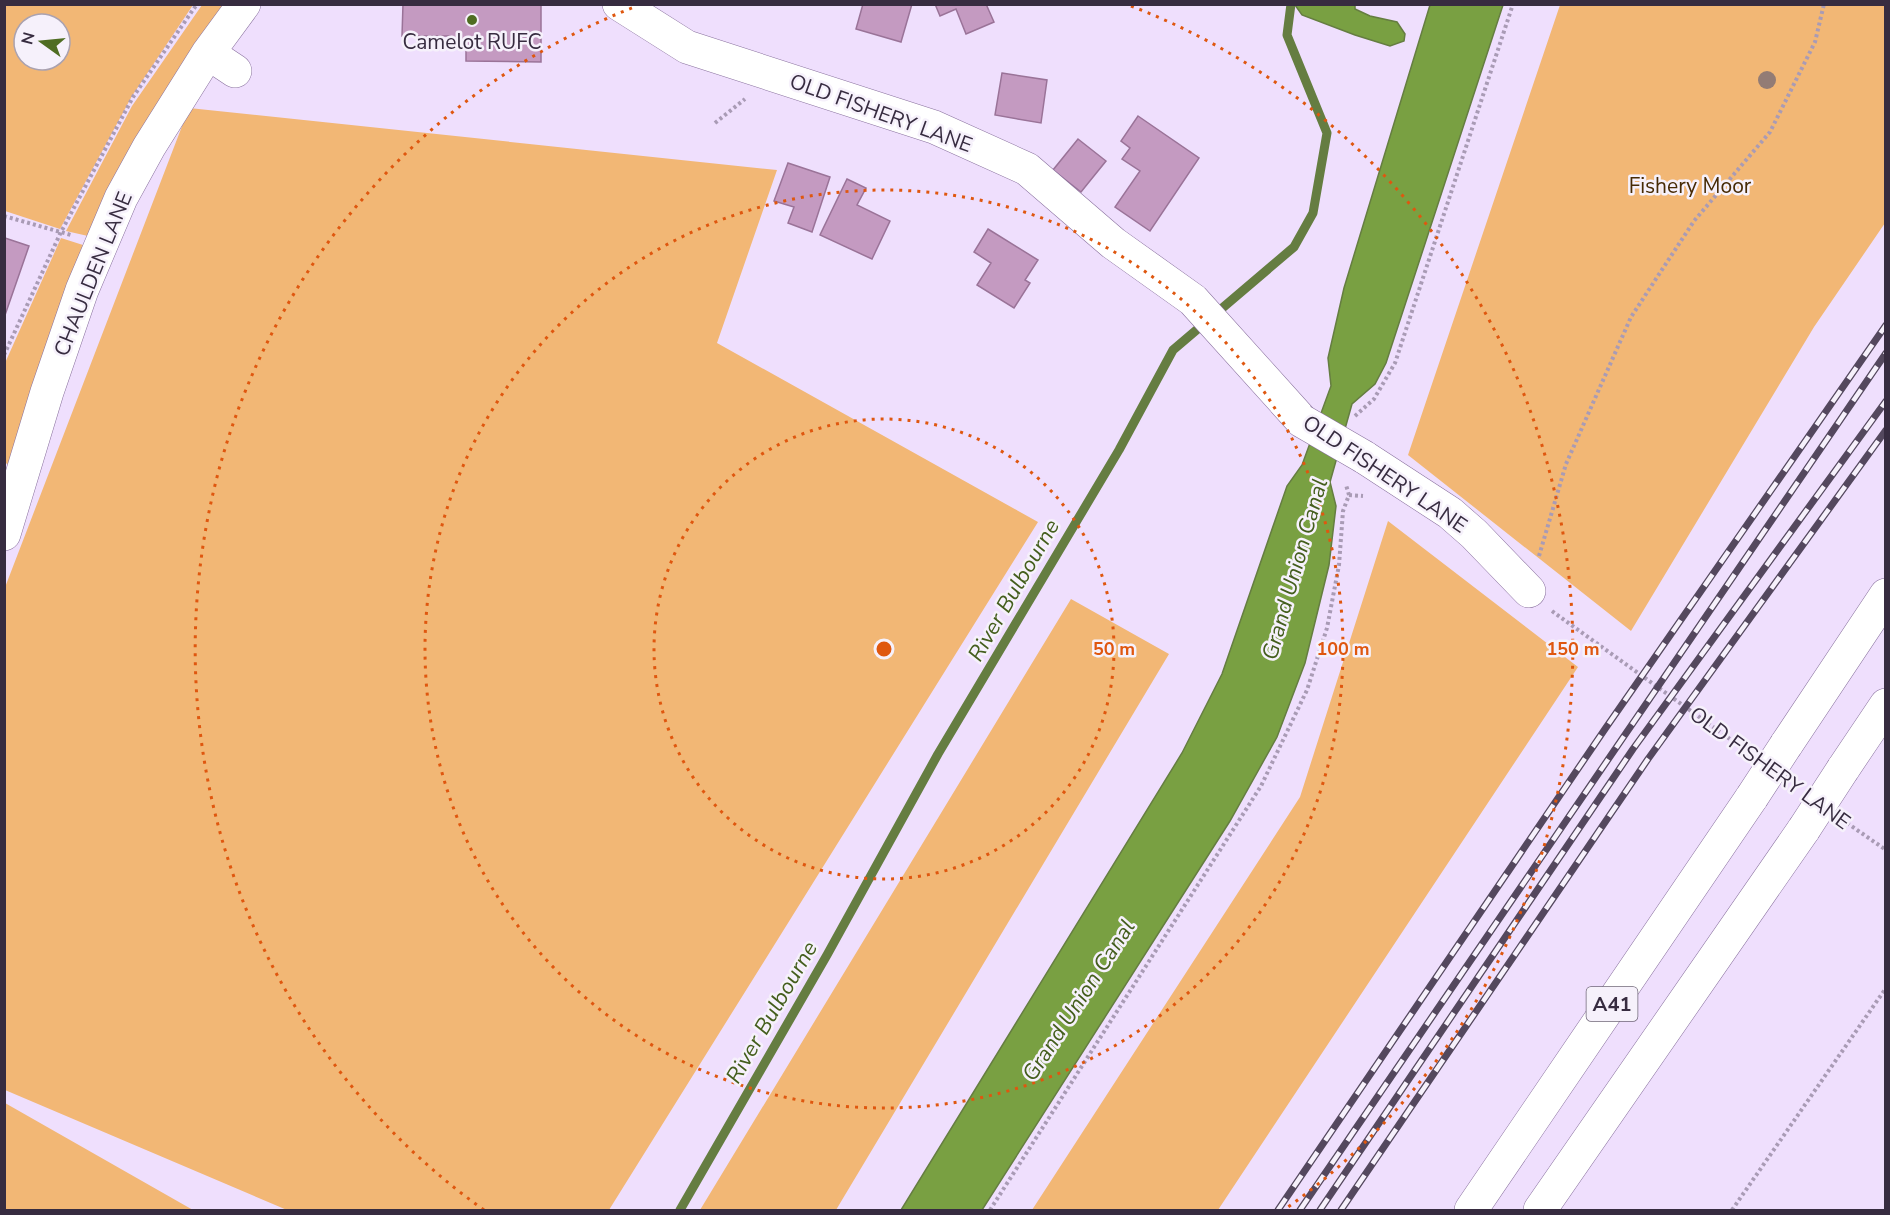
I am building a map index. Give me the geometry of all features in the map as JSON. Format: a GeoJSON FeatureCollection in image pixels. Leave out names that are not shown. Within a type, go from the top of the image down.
{"type":"FeatureCollection","features":[{"type":"Feature","properties":{"kind":"main road","name":"CHAULDEN LANE"},"geometry":{"type":"LineString","coordinates":[[4,534],[11,482],[100,244],[121,198],[149,147],[208,53],[244,4]]}},
{"type":"Feature","properties":{"kind":"main road","name":"OLD FISHERY LANE"},"geometry":{"type":"LineString","coordinates":[[619,4],[687,47],[934,127],[1027,169],[1113,243],[1193,300],[1302,421],[1353,465],[1450,513],[1474,534],[1529,591]]}},
{"type":"Feature","properties":{"kind":"main road"},"geometry":{"type":"LineString","coordinates":[[208,53],[235,71]]}},
{"type":"Feature","properties":{"kind":"main road","name":"A41"},"geometry":{"type":"LineString","coordinates":[[1471,1210],[1752,797],[1886,595]]}},
{"type":"Feature","properties":{"kind":"main road","name":"A41"},"geometry":{"type":"LineString","coordinates":[[1540,1210],[1804,829],[1886,705]]}},
{"type":"Feature","properties":{"kind":"path"},"geometry":{"type":"LineString","coordinates":[[1350,421],[1374,399],[1395,363],[1514,4]]}},
{"type":"Feature","properties":{"kind":"path"},"geometry":{"type":"LineString","coordinates":[[1529,591],[1566,464],[1631,317],[1694,221],[1770,132],[1815,42],[1824,4]]}},
{"type":"Feature","properties":{"kind":"path"},"geometry":{"type":"LineString","coordinates":[[4,216],[100,244]]}},
{"type":"Feature","properties":{"kind":"path"},"geometry":{"type":"LineString","coordinates":[[990,1210],[1262,786],[1307,690],[1327,628],[1339,565],[1343,511],[1349,495],[1353,465]]}},
{"type":"Feature","properties":{"kind":"path","name":"OLD FISHERY LANE"},"geometry":{"type":"LineString","coordinates":[[1529,591],[1564,620],[1747,752]]}},
{"type":"Feature","properties":{"kind":"path","name":"OLD FISHERY LANE"},"geometry":{"type":"LineString","coordinates":[[1844,821],[1886,850]]}},
{"type":"Feature","properties":{"kind":"path"},"geometry":{"type":"LineString","coordinates":[[1732,1210],[1886,988]]}},
{"type":"Feature","properties":{"kind":"green space"},"geometry":{"type":"Polygon","coordinates":[[[5,4],[193,5],[132,96],[60,229],[5,211],[5,4]]]}},
{"type":"Feature","properties":{"kind":"green space"},"geometry":{"type":"Polygon","coordinates":[[[202,5],[226,5],[88,236],[66,231],[132,106],[202,5]]]}},
{"type":"Feature","properties":{"kind":"green space","name":"Fishery Moor"},"geometry":{"type":"Polygon","coordinates":[[[1560,5],[1885,5],[1885,223],[1814,327],[1631,631],[1408,455],[1560,5]]]}},
{"type":"Feature","properties":{"kind":"green space"},"geometry":{"type":"Polygon","coordinates":[[[189,108],[777,170],[717,343],[1038,522],[609,1210],[287,1210],[5,1090],[4,590],[189,108]]]}},
{"type":"Feature","properties":{"kind":"green space"},"geometry":{"type":"Polygon","coordinates":[[[61,238],[83,245],[50,332],[12,469],[5,462],[5,363],[61,238]]]}},
{"type":"Feature","properties":{"kind":"green space"},"geometry":{"type":"Polygon","coordinates":[[[1388,521],[1578,667],[1218,1210],[1032,1210],[1300,797],[1388,521]]]}},
{"type":"Feature","properties":{"kind":"green space"},"geometry":{"type":"Polygon","coordinates":[[[1071,599],[1169,654],[836,1210],[700,1210],[1071,599]]]}},
{"type":"Feature","properties":{"kind":"green space"},"geometry":{"type":"Polygon","coordinates":[[[5,1103],[193,1210],[5,1210],[5,1103]]]}},
{"type":"Feature","properties":{"kind":"water"},"geometry":{"type":"Polygon","coordinates":[[[1295,5],[1355,5],[1355,9],[1370,16],[1397,22],[1405,34],[1404,41],[1390,46],[1355,35],[1302,15],[1295,5]]]}},
{"type":"Feature","properties":{"kind":"water","name":"Grand Union Canal"},"geometry":{"type":"Polygon","coordinates":[[[1430,5],[1503,5],[1386,363],[1375,384],[1352,404],[1330,482],[1336,506],[1329,565],[1305,663],[1277,737],[1230,821],[982,1210],[901,1210],[1182,753],[1222,674],[1287,486],[1302,465],[1331,386],[1328,358],[1344,288],[1430,5]]]}},
{"type":"Feature","properties":{"kind":"building","name":"Camelot RUFC"},"geometry":{"type":"Polygon","coordinates":[[[403,4],[541,4],[541,62],[466,61],[466,48],[450,48],[450,36],[402,36],[403,4]]]}},
{"type":"Feature","properties":{"kind":"building"},"geometry":{"type":"Polygon","coordinates":[[[863,4],[912,4],[901,42],[856,29],[863,4]]]}},
{"type":"Feature","properties":{"kind":"building"},"geometry":{"type":"Polygon","coordinates":[[[935,4],[986,4],[994,22],[966,34],[956,9],[940,16],[935,4]]]}},
{"type":"Feature","properties":{"kind":"building"},"geometry":{"type":"Polygon","coordinates":[[[1002,73],[1047,80],[1041,123],[995,115],[1002,73]]]}},
{"type":"Feature","properties":{"kind":"building"},"geometry":{"type":"Polygon","coordinates":[[[1138,116],[1199,158],[1150,231],[1115,207],[1140,171],[1122,159],[1130,148],[1121,141],[1138,116]]]}},
{"type":"Feature","properties":{"kind":"building"},"geometry":{"type":"Polygon","coordinates":[[[1078,139],[1106,161],[1081,192],[1053,170],[1078,139]]]}},
{"type":"Feature","properties":{"kind":"building"},"geometry":{"type":"Polygon","coordinates":[[[788,163],[830,177],[812,232],[788,223],[794,207],[774,201],[788,163]]]}},
{"type":"Feature","properties":{"kind":"building"},"geometry":{"type":"Polygon","coordinates":[[[847,179],[866,188],[857,205],[890,221],[872,259],[820,235],[847,179]]]}},
{"type":"Feature","properties":{"kind":"building"},"geometry":{"type":"Polygon","coordinates":[[[988,229],[1038,260],[1025,280],[1030,283],[1014,308],[977,285],[991,263],[974,252],[988,229]]]}},
{"type":"Feature","properties":{"kind":"building"},"geometry":{"type":"Polygon","coordinates":[[[5,238],[29,246],[4,318],[4,240],[5,238]]]}},
{"type":"Feature","properties":{"kind":"waterway","name":"River Bulbourne"},"geometry":{"type":"LineString","coordinates":[[680,1210],[827,955],[938,754],[1119,450],[1173,350],[1294,247],[1313,213],[1327,133],[1287,35],[1291,4]]}},
{"type":"Feature","properties":{"kind":"railway"},"geometry":{"type":"LineString","coordinates":[[1278,1210],[1605,729],[1886,325]]}},
{"type":"Feature","properties":{"kind":"railway"},"geometry":{"type":"LineString","coordinates":[[1300,1210],[1886,353]]}},
{"type":"Feature","properties":{"kind":"railway"},"geometry":{"type":"LineString","coordinates":[[1320,1210],[1633,749],[1886,401]]}},
{"type":"Feature","properties":{"kind":"railway"},"geometry":{"type":"LineString","coordinates":[[1341,1210],[1648,759],[1886,430]]}},
{"type":"Feature","properties":{"kind":"place","name":"Camelot RUFC"},"geometry":{"type":"Point","coordinates":[472,20]}}]}
